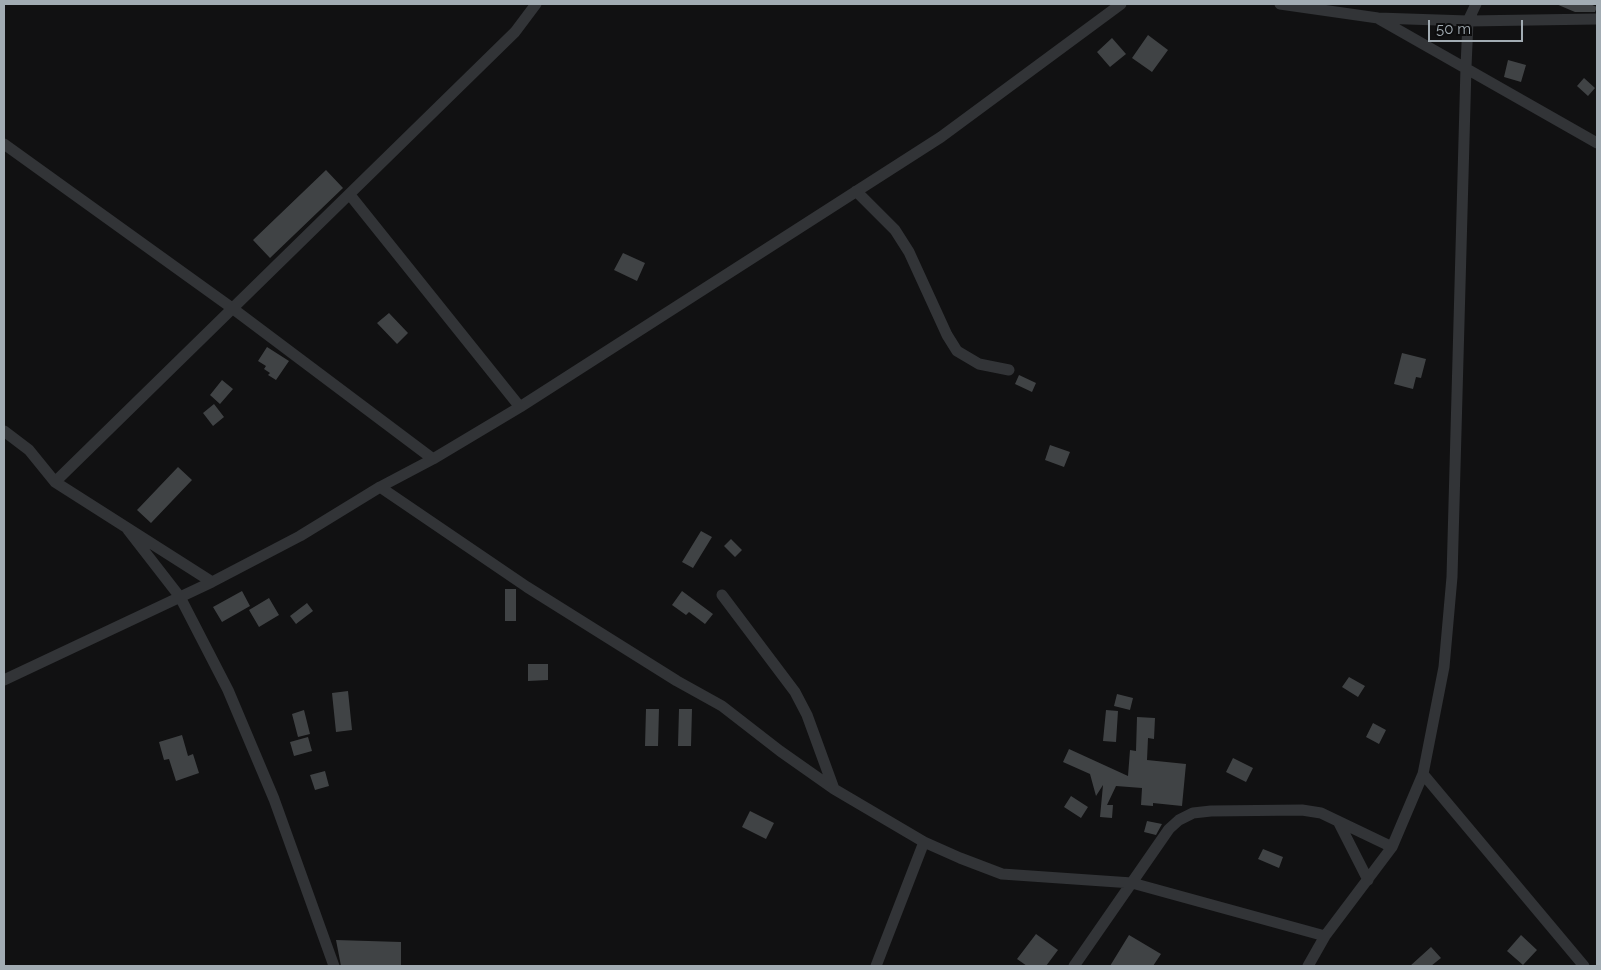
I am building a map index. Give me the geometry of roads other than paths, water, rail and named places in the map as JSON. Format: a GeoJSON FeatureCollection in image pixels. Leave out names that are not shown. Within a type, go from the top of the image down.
{"type":"FeatureCollection","features":[{"type":"Feature","properties":{"kind":"street"},"geometry":{"type":"LineString","coordinates":[[56,482],[515,32],[536,4]]}},
{"type":"Feature","properties":{"kind":"street"},"geometry":{"type":"LineString","coordinates":[[4,680],[212,582],[300,536],[380,486],[433,459],[520,407],[940,137],[1122,4]]}},
{"type":"Feature","properties":{"kind":"street"},"geometry":{"type":"LineString","coordinates":[[1280,4],[1378,18],[1468,21],[1597,19]]}},
{"type":"Feature","properties":{"kind":"street"},"geometry":{"type":"LineString","coordinates":[[1308,966],[1325,936],[1392,847],[1423,774],[1444,668],[1452,577],[1468,21],[1476,4]]}},
{"type":"Feature","properties":{"kind":"street"},"geometry":{"type":"LineString","coordinates":[[1378,18],[1597,143]]}},
{"type":"Feature","properties":{"kind":"street"},"geometry":{"type":"LineString","coordinates":[[4,144],[232,308],[433,459]]}},
{"type":"Feature","properties":{"kind":"street"},"geometry":{"type":"LineString","coordinates":[[856,191],[900,237],[909,252],[947,335],[957,351],[979,364],[1009,370]]}},
{"type":"Feature","properties":{"kind":"street"},"geometry":{"type":"LineString","coordinates":[[350,195],[520,407]]}},
{"type":"Feature","properties":{"kind":"street"},"geometry":{"type":"LineString","coordinates":[[4,431],[29,450],[56,482],[128,530],[212,582]]}},
{"type":"Feature","properties":{"kind":"street"},"geometry":{"type":"LineString","coordinates":[[380,486],[527,586],[677,681],[722,706],[780,751],[834,789],[924,842],[1002,874],[1132,883],[1325,936]]}},
{"type":"Feature","properties":{"kind":"street"},"geometry":{"type":"LineString","coordinates":[[128,530],[180,597],[228,690],[274,799],[334,966]]}},
{"type":"Feature","properties":{"kind":"street"},"geometry":{"type":"LineString","coordinates":[[722,595],[795,692],[807,715],[834,789]]}},
{"type":"Feature","properties":{"kind":"street"},"geometry":{"type":"LineString","coordinates":[[1423,774],[1584,966]]}},
{"type":"Feature","properties":{"kind":"street"},"geometry":{"type":"LineString","coordinates":[[1074,966],[1169,829],[1179,820],[1193,813],[1211,811],[1302,810],[1322,813],[1392,847]]}},
{"type":"Feature","properties":{"kind":"street"},"geometry":{"type":"LineString","coordinates":[[1338,821],[1368,880]]}},
{"type":"Feature","properties":{"kind":"street"},"geometry":{"type":"LineString","coordinates":[[876,966],[924,842]]}}]}
